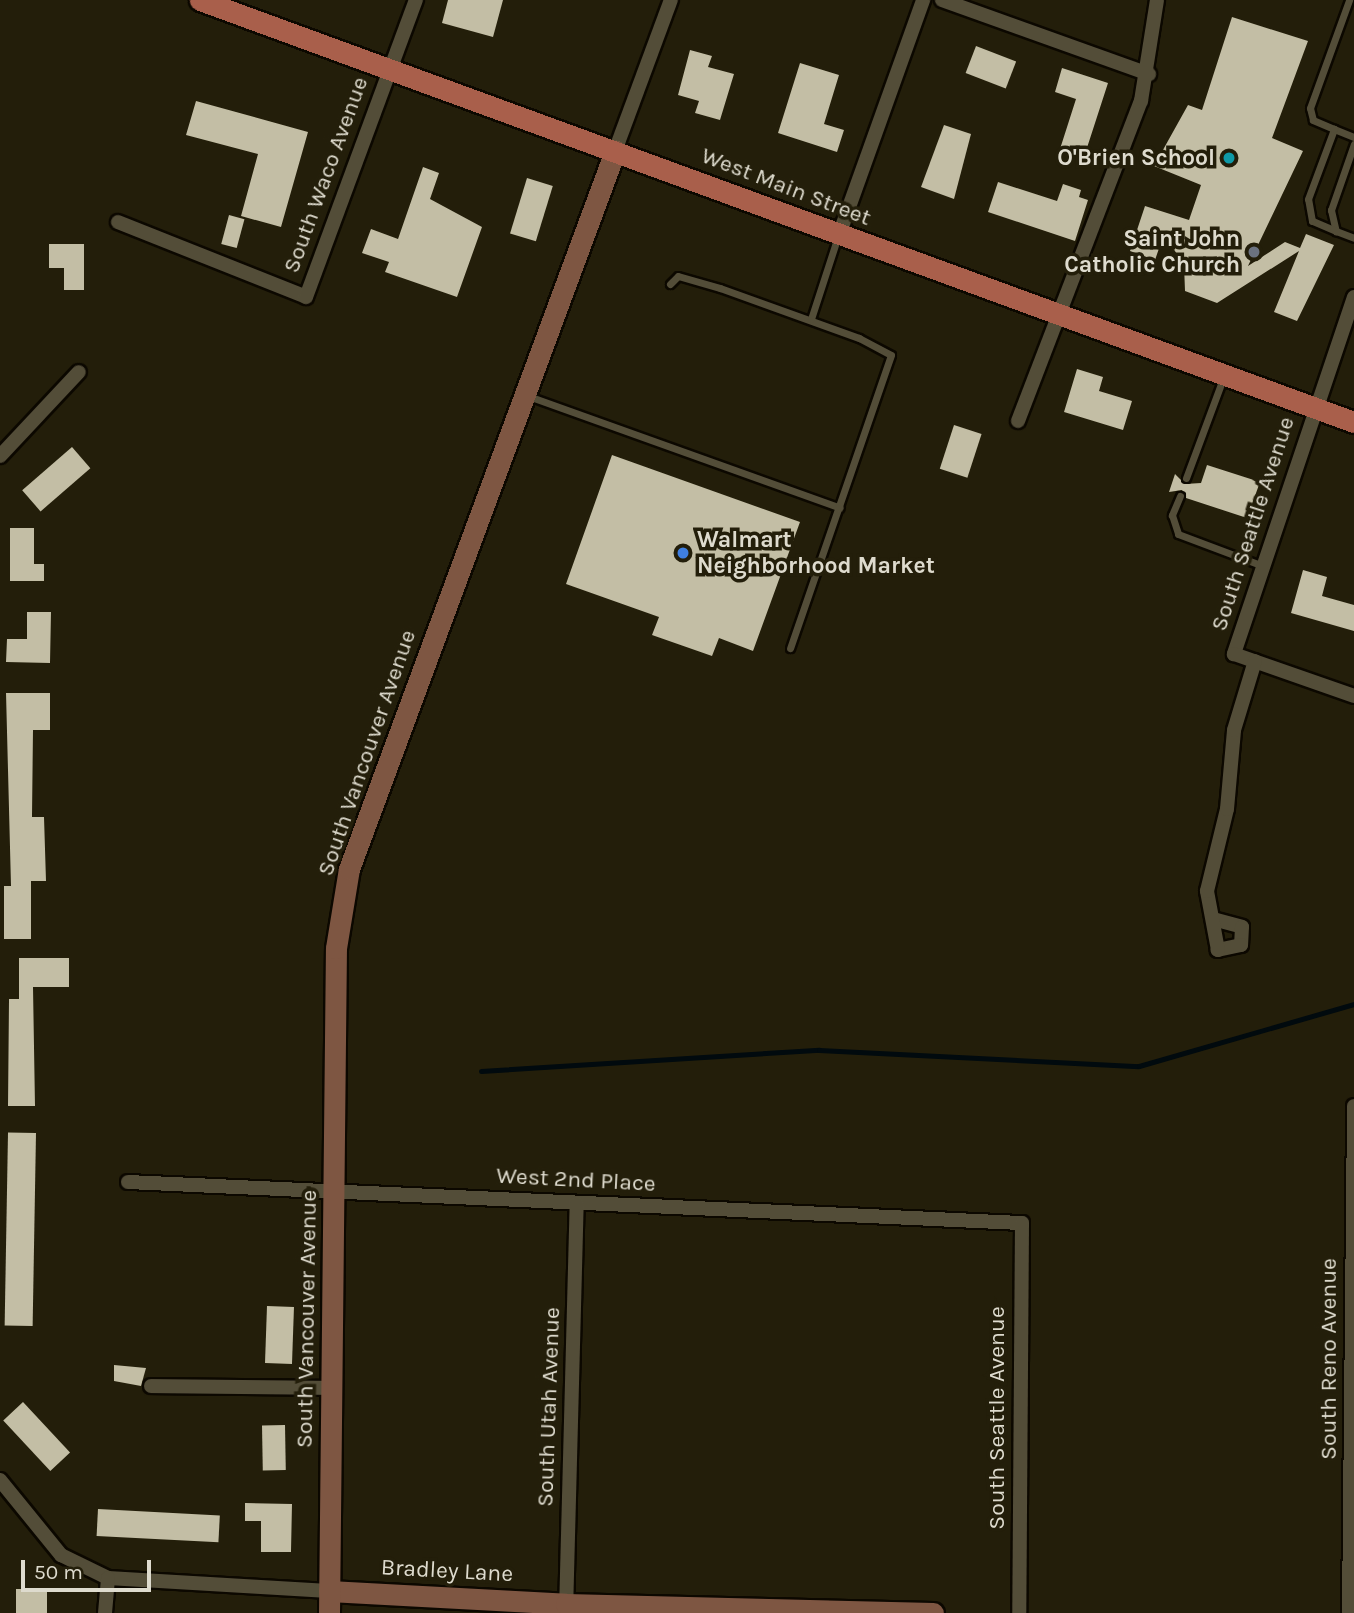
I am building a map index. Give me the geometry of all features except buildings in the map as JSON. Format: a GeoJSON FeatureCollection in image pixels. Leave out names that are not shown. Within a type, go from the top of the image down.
{"type":"FeatureCollection","features":[{"type":"Feature","properties":{"kind":"main road","name":"West Main Street"},"geometry":{"type":"LineString","coordinates":[[200,0],[615,151],[1055,316],[1354,422]]}},
{"type":"Feature","properties":{"kind":"street","name":"South Waco Avenue"},"geometry":{"type":"LineString","coordinates":[[118,222],[306,297],[416,0]]}},
{"type":"Feature","properties":{"kind":"street"},"geometry":{"type":"LineString","coordinates":[[615,151],[671,0]]}},
{"type":"Feature","properties":{"kind":"street"},"geometry":{"type":"LineString","coordinates":[[839,236],[923,0]]}},
{"type":"Feature","properties":{"kind":"street"},"geometry":{"type":"LineString","coordinates":[[942,0],[1149,74]]}},
{"type":"Feature","properties":{"kind":"street"},"geometry":{"type":"LineString","coordinates":[[1018,421],[1055,316],[1149,74],[1157,0]]}},
{"type":"Feature","properties":{"kind":"street","name":"South Vancouver Avenue"},"geometry":{"type":"LineString","coordinates":[[329,1613],[336,1192],[336,948],[349,869],[615,151]]}},
{"type":"Feature","properties":{"kind":"street","name":"South Seattle Avenue"},"geometry":{"type":"LineString","coordinates":[[1255,661],[1234,654],[1354,297]]}},
{"type":"Feature","properties":{"kind":"street"},"geometry":{"type":"LineString","coordinates":[[0,456],[79,372]]}},
{"type":"Feature","properties":{"kind":"street"},"geometry":{"type":"LineString","coordinates":[[1213,919],[1210,864],[1227,808],[1234,730],[1255,661],[1354,696]]}},
{"type":"Feature","properties":{"kind":"street","name":"South Reno Avenue"},"geometry":{"type":"LineString","coordinates":[[1349,1613],[1354,1106]]}},
{"type":"Feature","properties":{"kind":"street","name":"West 2nd Place"},"geometry":{"type":"LineString","coordinates":[[128,1182],[1022,1223]]}},
{"type":"Feature","properties":{"kind":"street","name":"South Utah Avenue"},"geometry":{"type":"LineString","coordinates":[[566,1609],[577,1203]]}},
{"type":"Feature","properties":{"kind":"street","name":"South Seattle Avenue"},"geometry":{"type":"LineString","coordinates":[[1018,1613],[1022,1223]]}},
{"type":"Feature","properties":{"kind":"street"},"geometry":{"type":"LineString","coordinates":[[151,1386],[333,1388]]}},
{"type":"Feature","properties":{"kind":"street","name":"Bradley Lane"},"geometry":{"type":"LineString","coordinates":[[0,1480],[61,1555],[108,1578],[566,1609],[933,1613]]}},
{"type":"Feature","properties":{"kind":"street"},"geometry":{"type":"LineString","coordinates":[[105,1613],[108,1578]]}},
{"type":"Feature","properties":{"kind":"lane"},"geometry":{"type":"LineString","coordinates":[[1349,0],[1310,108],[1313,120],[1354,137]]}},
{"type":"Feature","properties":{"kind":"lane"},"geometry":{"type":"LineString","coordinates":[[1334,129],[1308,200],[1312,221],[1354,238]]}},
{"type":"Feature","properties":{"kind":"lane"},"geometry":{"type":"LineString","coordinates":[[1336,231],[1331,210],[1354,144]]}},
{"type":"Feature","properties":{"kind":"lane"},"geometry":{"type":"LineString","coordinates":[[811,318],[839,236]]}},
{"type":"Feature","properties":{"kind":"lane"},"geometry":{"type":"LineString","coordinates":[[670,284],[678,276],[691,278],[811,318],[891,355],[840,509],[789,648]]}},
{"type":"Feature","properties":{"kind":"lane"},"geometry":{"type":"LineString","coordinates":[[1186,478],[1224,375]]}},
{"type":"Feature","properties":{"kind":"lane"},"geometry":{"type":"LineString","coordinates":[[524,394],[840,509]]}},
{"type":"Feature","properties":{"kind":"lane"},"geometry":{"type":"LineString","coordinates":[[1180,495],[1172,515],[1178,534],[1263,566]]}},
{"type":"Feature","properties":{"kind":"waterway"},"geometry":{"type":"LineString","coordinates":[[481,1071],[819,1050],[1139,1066],[1354,1004]]}},
{"type":"Feature","properties":{"kind":"place","name":"O'Brien School"},"geometry":{"type":"Point","coordinates":[1229,158]}},
{"type":"Feature","properties":{"kind":"place","name":"Saint John Catholic Church"},"geometry":{"type":"Point","coordinates":[1254,252]}},
{"type":"Feature","properties":{"kind":"place","name":"Walmart Neighborhood Market"},"geometry":{"type":"Point","coordinates":[683,553]}}]}
